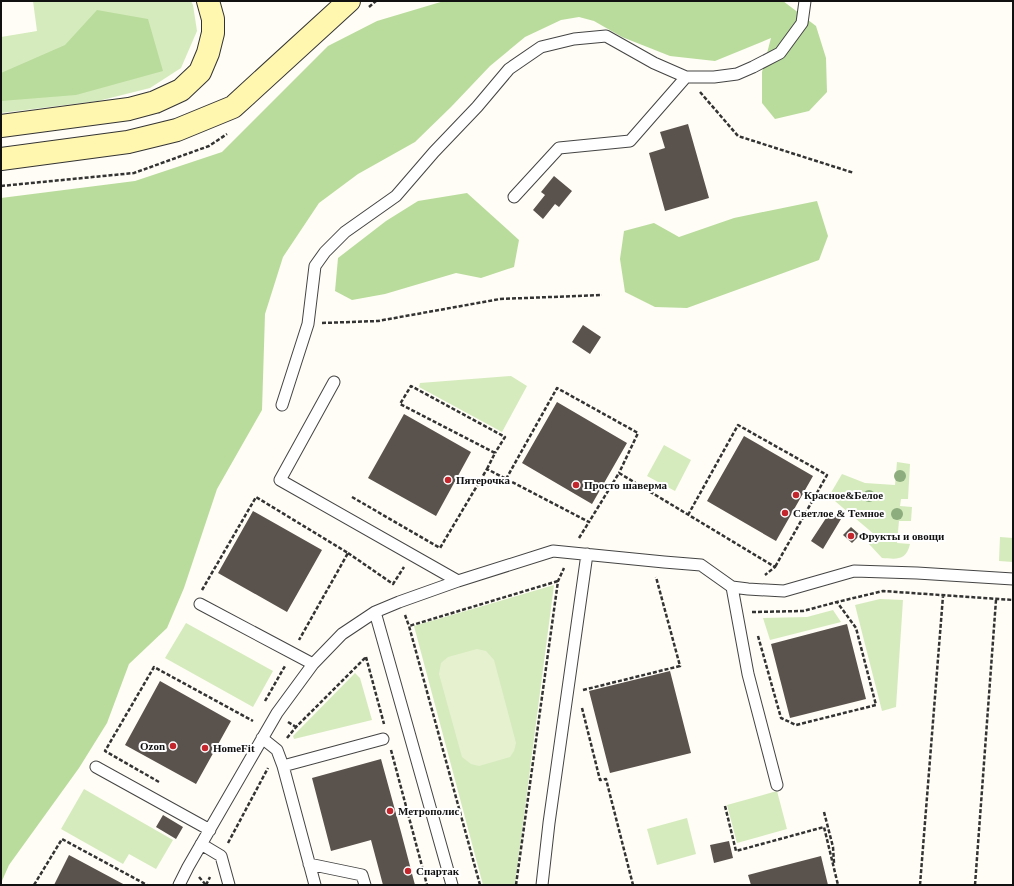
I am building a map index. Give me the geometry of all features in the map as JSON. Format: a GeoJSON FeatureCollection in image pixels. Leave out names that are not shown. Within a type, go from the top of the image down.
{"type":"FeatureCollection","features":[{"type":"Feature","properties":{"kind":"main road"},"geometry":{"type":"LineString","coordinates":[[1,126],[129,109],[155,102],[180,90],[200,72],[208,53],[213,33],[213,19],[208,1]]}},
{"type":"Feature","properties":{"kind":"main road"},"geometry":{"type":"LineString","coordinates":[[1,159],[135,140],[177,130],[233,107],[349,1]]}},
{"type":"Feature","properties":{"kind":"lane"},"geometry":{"type":"LineString","coordinates":[[282,405],[308,324],[315,266],[324,252],[345,232],[396,196],[434,152],[477,107],[509,69],[541,47],[574,39],[606,36],[654,63],[686,77],[714,77],[737,74],[780,53],[802,24],[805,1]]}},
{"type":"Feature","properties":{"kind":"lane"},"geometry":{"type":"LineString","coordinates":[[514,197],[559,148],[630,141],[686,77]]}},
{"type":"Feature","properties":{"kind":"lane"},"geometry":{"type":"LineString","coordinates":[[334,382],[280,480],[458,581]]}},
{"type":"Feature","properties":{"kind":"lane"},"geometry":{"type":"LineString","coordinates":[[178,885],[276,713],[313,664],[342,634],[375,612],[399,602],[458,581],[553,551],[701,565],[732,587],[748,589],[784,591],[854,571],[1013,579]]}},
{"type":"Feature","properties":{"kind":"lane"},"geometry":{"type":"LineString","coordinates":[[542,885],[549,823],[587,554]]}},
{"type":"Feature","properties":{"kind":"lane"},"geometry":{"type":"LineString","coordinates":[[732,587],[748,674],[777,785]]}},
{"type":"Feature","properties":{"kind":"lane"},"geometry":{"type":"LineString","coordinates":[[200,604],[313,664]]}},
{"type":"Feature","properties":{"kind":"lane"},"geometry":{"type":"LineString","coordinates":[[375,612],[452,885]]}},
{"type":"Feature","properties":{"kind":"lane"},"geometry":{"type":"LineString","coordinates":[[283,766],[386,737]]}},
{"type":"Feature","properties":{"kind":"lane"},"geometry":{"type":"LineString","coordinates":[[262,738],[277,750],[283,766],[315,885]]}},
{"type":"Feature","properties":{"kind":"lane"},"geometry":{"type":"LineString","coordinates":[[96,767],[210,830]]}},
{"type":"Feature","properties":{"kind":"lane"},"geometry":{"type":"LineString","coordinates":[[201,844],[221,856],[229,885]]}},
{"type":"Feature","properties":{"kind":"lane"},"geometry":{"type":"LineString","coordinates":[[309,864],[362,875],[365,885]]}},
{"type":"Feature","properties":{"kind":"path"},"geometry":{"type":"LineString","coordinates":[[686,77],[738,136],[854,173]]}},
{"type":"Feature","properties":{"kind":"path"},"geometry":{"type":"LineString","coordinates":[[308,324],[378,321],[500,299],[602,295]]}},
{"type":"Feature","properties":{"kind":"path"},"geometry":{"type":"LineString","coordinates":[[352,497],[440,548],[505,437],[411,386],[400,404],[495,453]]}},
{"type":"Feature","properties":{"kind":"path"},"geometry":{"type":"LineString","coordinates":[[487,470],[506,480],[589,522],[619,473],[638,433],[557,388],[506,480]]}},
{"type":"Feature","properties":{"kind":"path"},"geometry":{"type":"LineString","coordinates":[[688,515],[738,425],[826,475],[775,567],[748,589],[752,612],[803,611],[883,591],[1013,600]]}},
{"type":"Feature","properties":{"kind":"path"},"geometry":{"type":"LineString","coordinates":[[619,473],[775,567]]}},
{"type":"Feature","properties":{"kind":"path"},"geometry":{"type":"LineString","coordinates":[[202,591],[256,498],[348,553],[393,584],[411,555],[424,539]]}},
{"type":"Feature","properties":{"kind":"path"},"geometry":{"type":"LineString","coordinates":[[263,704],[348,553]]}},
{"type":"Feature","properties":{"kind":"path"},"geometry":{"type":"LineString","coordinates":[[578,692],[680,666],[652,561]]}},
{"type":"Feature","properties":{"kind":"path"},"geometry":{"type":"LineString","coordinates":[[480,885],[409,626],[558,581],[516,885]]}},
{"type":"Feature","properties":{"kind":"path"},"geometry":{"type":"LineString","coordinates":[[920,885],[943,596]]}},
{"type":"Feature","properties":{"kind":"path"},"geometry":{"type":"LineString","coordinates":[[974,885],[996,600]]}},
{"type":"Feature","properties":{"kind":"path"},"geometry":{"type":"LineString","coordinates":[[758,635],[781,718],[796,725],[876,705],[856,628],[837,602]]}},
{"type":"Feature","properties":{"kind":"path"},"geometry":{"type":"LineString","coordinates":[[366,657],[386,737],[427,885]]}},
{"type":"Feature","properties":{"kind":"path"},"geometry":{"type":"LineString","coordinates":[[164,785],[105,751],[154,667],[253,721]]}},
{"type":"Feature","properties":{"kind":"path"},"geometry":{"type":"LineString","coordinates":[[581,706],[600,780],[606,779],[633,885]]}},
{"type":"Feature","properties":{"kind":"path"},"geometry":{"type":"LineString","coordinates":[[249,727],[257,715]]}},
{"type":"Feature","properties":{"kind":"path"},"geometry":{"type":"LineString","coordinates":[[724,806],[736,851],[824,827],[838,885]]}},
{"type":"Feature","properties":{"kind":"path"},"geometry":{"type":"LineString","coordinates":[[824,812],[834,847],[834,870]]}},
{"type":"Feature","properties":{"kind":"path"},"geometry":{"type":"LineString","coordinates":[[34,885],[62,839],[147,885]]}},
{"type":"Feature","properties":{"kind":"green space"},"geometry":{"type":"Polygon","coordinates":[[[33,1],[191,1],[197,31],[181,68],[150,88],[98,101],[1,113],[1,37],[37,31],[33,1]]]}},
{"type":"Feature","properties":{"kind":"green space"},"geometry":{"type":"Polygon","coordinates":[[[444,1],[783,1],[816,26],[826,58],[827,92],[809,111],[775,119],[762,103],[762,72],[771,38],[715,61],[670,56],[622,37],[594,21],[579,17],[561,20],[525,37],[490,66],[415,142],[358,174],[319,203],[283,257],[265,314],[262,410],[217,489],[184,588],[167,628],[129,664],[107,723],[79,768],[9,865],[1,883],[1,198],[135,181],[222,152],[328,46],[377,21],[444,1]]]}},
{"type":"Feature","properties":{"kind":"green space"},"geometry":{"type":"Polygon","coordinates":[[[97,10],[148,19],[163,71],[76,95],[1,101],[1,73],[65,45],[97,10]]]}},
{"type":"Feature","properties":{"kind":"green space"},"geometry":{"type":"Polygon","coordinates":[[[467,193],[519,240],[514,267],[481,278],[456,273],[385,294],[352,300],[335,291],[338,258],[386,221],[418,201],[467,193]]]}},
{"type":"Feature","properties":{"kind":"green space"},"geometry":{"type":"Polygon","coordinates":[[[817,201],[828,236],[819,260],[687,308],[655,307],[625,292],[620,259],[624,231],[654,223],[679,237],[734,218],[817,201]]]}},
{"type":"Feature","properties":{"kind":"green space"},"geometry":{"type":"Polygon","coordinates":[[[511,376],[527,386],[502,432],[419,387],[420,383],[511,376]]]}},
{"type":"Feature","properties":{"kind":"green space"},"geometry":{"type":"Polygon","coordinates":[[[664,445],[691,460],[675,491],[647,476],[664,445]]]}},
{"type":"Feature","properties":{"kind":"green space"},"geometry":{"type":"Polygon","coordinates":[[[897,462],[910,464],[908,499],[901,499],[900,506],[912,507],[911,521],[899,521],[897,543],[910,544],[906,554],[900,558],[882,558],[869,544],[875,535],[829,496],[842,474],[865,483],[895,485],[897,462]]]}},
{"type":"Feature","properties":{"kind":"green space"},"geometry":{"type":"Polygon","coordinates":[[[1000,537],[1013,538],[1013,562],[999,561],[1000,537]]]}},
{"type":"Feature","properties":{"kind":"green space"},"geometry":{"type":"Polygon","coordinates":[[[554,585],[515,885],[483,885],[414,626],[554,585]]]}},
{"type":"Feature","properties":{"kind":"green space"},"geometry":{"type":"Polygon","coordinates":[[[880,599],[903,600],[896,707],[882,711],[855,605],[880,599]]]}},
{"type":"Feature","properties":{"kind":"green space"},"geometry":{"type":"Polygon","coordinates":[[[833,610],[841,622],[770,640],[763,618],[807,617],[833,610]]]}},
{"type":"Feature","properties":{"kind":"green space"},"geometry":{"type":"Polygon","coordinates":[[[186,623],[273,671],[253,707],[165,658],[186,623]]]}},
{"type":"Feature","properties":{"kind":"green space"},"geometry":{"type":"Polygon","coordinates":[[[477,649],[486,651],[494,660],[516,743],[514,751],[510,757],[479,766],[471,764],[462,757],[439,674],[441,663],[448,657],[477,649]]]}},
{"type":"Feature","properties":{"kind":"green space"},"geometry":{"type":"Polygon","coordinates":[[[355,673],[360,678],[372,720],[294,739],[293,736],[355,673]]]}},
{"type":"Feature","properties":{"kind":"green space"},"geometry":{"type":"Polygon","coordinates":[[[84,789],[173,840],[156,869],[129,854],[123,864],[61,829],[84,789]]]}},
{"type":"Feature","properties":{"kind":"green space"},"geometry":{"type":"Polygon","coordinates":[[[777,791],[787,829],[737,843],[727,805],[777,791]]]}},
{"type":"Feature","properties":{"kind":"green space"},"geometry":{"type":"Polygon","coordinates":[[[687,818],[696,854],[657,865],[647,829],[687,818]]]}},
{"type":"Feature","properties":{"kind":"building"},"geometry":{"type":"Polygon","coordinates":[[[688,124],[709,198],[665,211],[649,153],[665,148],[660,132],[688,124]]]}},
{"type":"Feature","properties":{"kind":"building"},"geometry":{"type":"Polygon","coordinates":[[[554,176],[572,191],[559,207],[555,204],[543,219],[533,210],[545,195],[541,192],[554,176]]]}},
{"type":"Feature","properties":{"kind":"building"},"geometry":{"type":"Polygon","coordinates":[[[583,325],[601,337],[590,354],[572,342],[583,325]]]}},
{"type":"Feature","properties":{"kind":"building"},"geometry":{"type":"Polygon","coordinates":[[[557,402],[627,443],[592,504],[522,463],[557,402]]]}},
{"type":"Feature","properties":{"kind":"building"},"geometry":{"type":"Polygon","coordinates":[[[404,414],[471,452],[436,516],[368,478],[404,414]]]}},
{"type":"Feature","properties":{"kind":"building"},"geometry":{"type":"Polygon","coordinates":[[[744,436],[813,476],[776,541],[707,501],[744,436]]]}},
{"type":"Feature","properties":{"kind":"building"},"geometry":{"type":"Polygon","coordinates":[[[253,511],[322,550],[287,612],[218,573],[253,511]]]}},
{"type":"Feature","properties":{"kind":"building"},"geometry":{"type":"Polygon","coordinates":[[[830,512],[841,519],[823,549],[811,541],[830,512]]]}},
{"type":"Feature","properties":{"kind":"building"},"geometry":{"type":"Polygon","coordinates":[[[851,527],[860,535],[852,543],[843,535],[851,527]]]}},
{"type":"Feature","properties":{"kind":"building"},"geometry":{"type":"Polygon","coordinates":[[[847,624],[866,699],[790,718],[771,644],[847,624]]]}},
{"type":"Feature","properties":{"kind":"building"},"geometry":{"type":"Polygon","coordinates":[[[670,671],[691,753],[610,773],[589,691],[670,671]]]}},
{"type":"Feature","properties":{"kind":"building"},"geometry":{"type":"Polygon","coordinates":[[[160,681],[231,721],[196,784],[125,745],[160,681]]]}},
{"type":"Feature","properties":{"kind":"building"},"geometry":{"type":"Polygon","coordinates":[[[381,759],[415,885],[383,885],[371,840],[331,851],[312,778],[381,759]]]}},
{"type":"Feature","properties":{"kind":"building"},"geometry":{"type":"Polygon","coordinates":[[[163,815],[183,827],[176,839],[156,827],[163,815]]]}},
{"type":"Feature","properties":{"kind":"building"},"geometry":{"type":"Polygon","coordinates":[[[729,841],[733,858],[714,863],[710,845],[729,841]]]}},
{"type":"Feature","properties":{"kind":"building"},"geometry":{"type":"Polygon","coordinates":[[[69,855],[125,885],[54,885],[69,855]]]}},
{"type":"Feature","properties":{"kind":"building"},"geometry":{"type":"Polygon","coordinates":[[[821,856],[828,885],[751,885],[748,875],[821,856]]]}},
{"type":"Feature","properties":{"kind":"place","name":"Пятерочка"},"geometry":{"type":"Point","coordinates":[448,480]}},
{"type":"Feature","properties":{"kind":"place","name":"Просто шаверма"},"geometry":{"type":"Point","coordinates":[576,485]}},
{"type":"Feature","properties":{"kind":"place","name":"Красное&Белое"},"geometry":{"type":"Point","coordinates":[796,495]}},
{"type":"Feature","properties":{"kind":"place","name":"Светлое & Темное"},"geometry":{"type":"Point","coordinates":[785,513]}},
{"type":"Feature","properties":{"kind":"place","name":"Фрукты и овощи"},"geometry":{"type":"Point","coordinates":[851,536]}},
{"type":"Feature","properties":{"kind":"place","name":"Ozon"},"geometry":{"type":"Point","coordinates":[173,746]}},
{"type":"Feature","properties":{"kind":"place","name":"HomeFit"},"geometry":{"type":"Point","coordinates":[205,748]}},
{"type":"Feature","properties":{"kind":"place","name":"Метрополис"},"geometry":{"type":"Point","coordinates":[390,811]}},
{"type":"Feature","properties":{"kind":"place","name":"Спартак"},"geometry":{"type":"Point","coordinates":[408,871]}}]}
